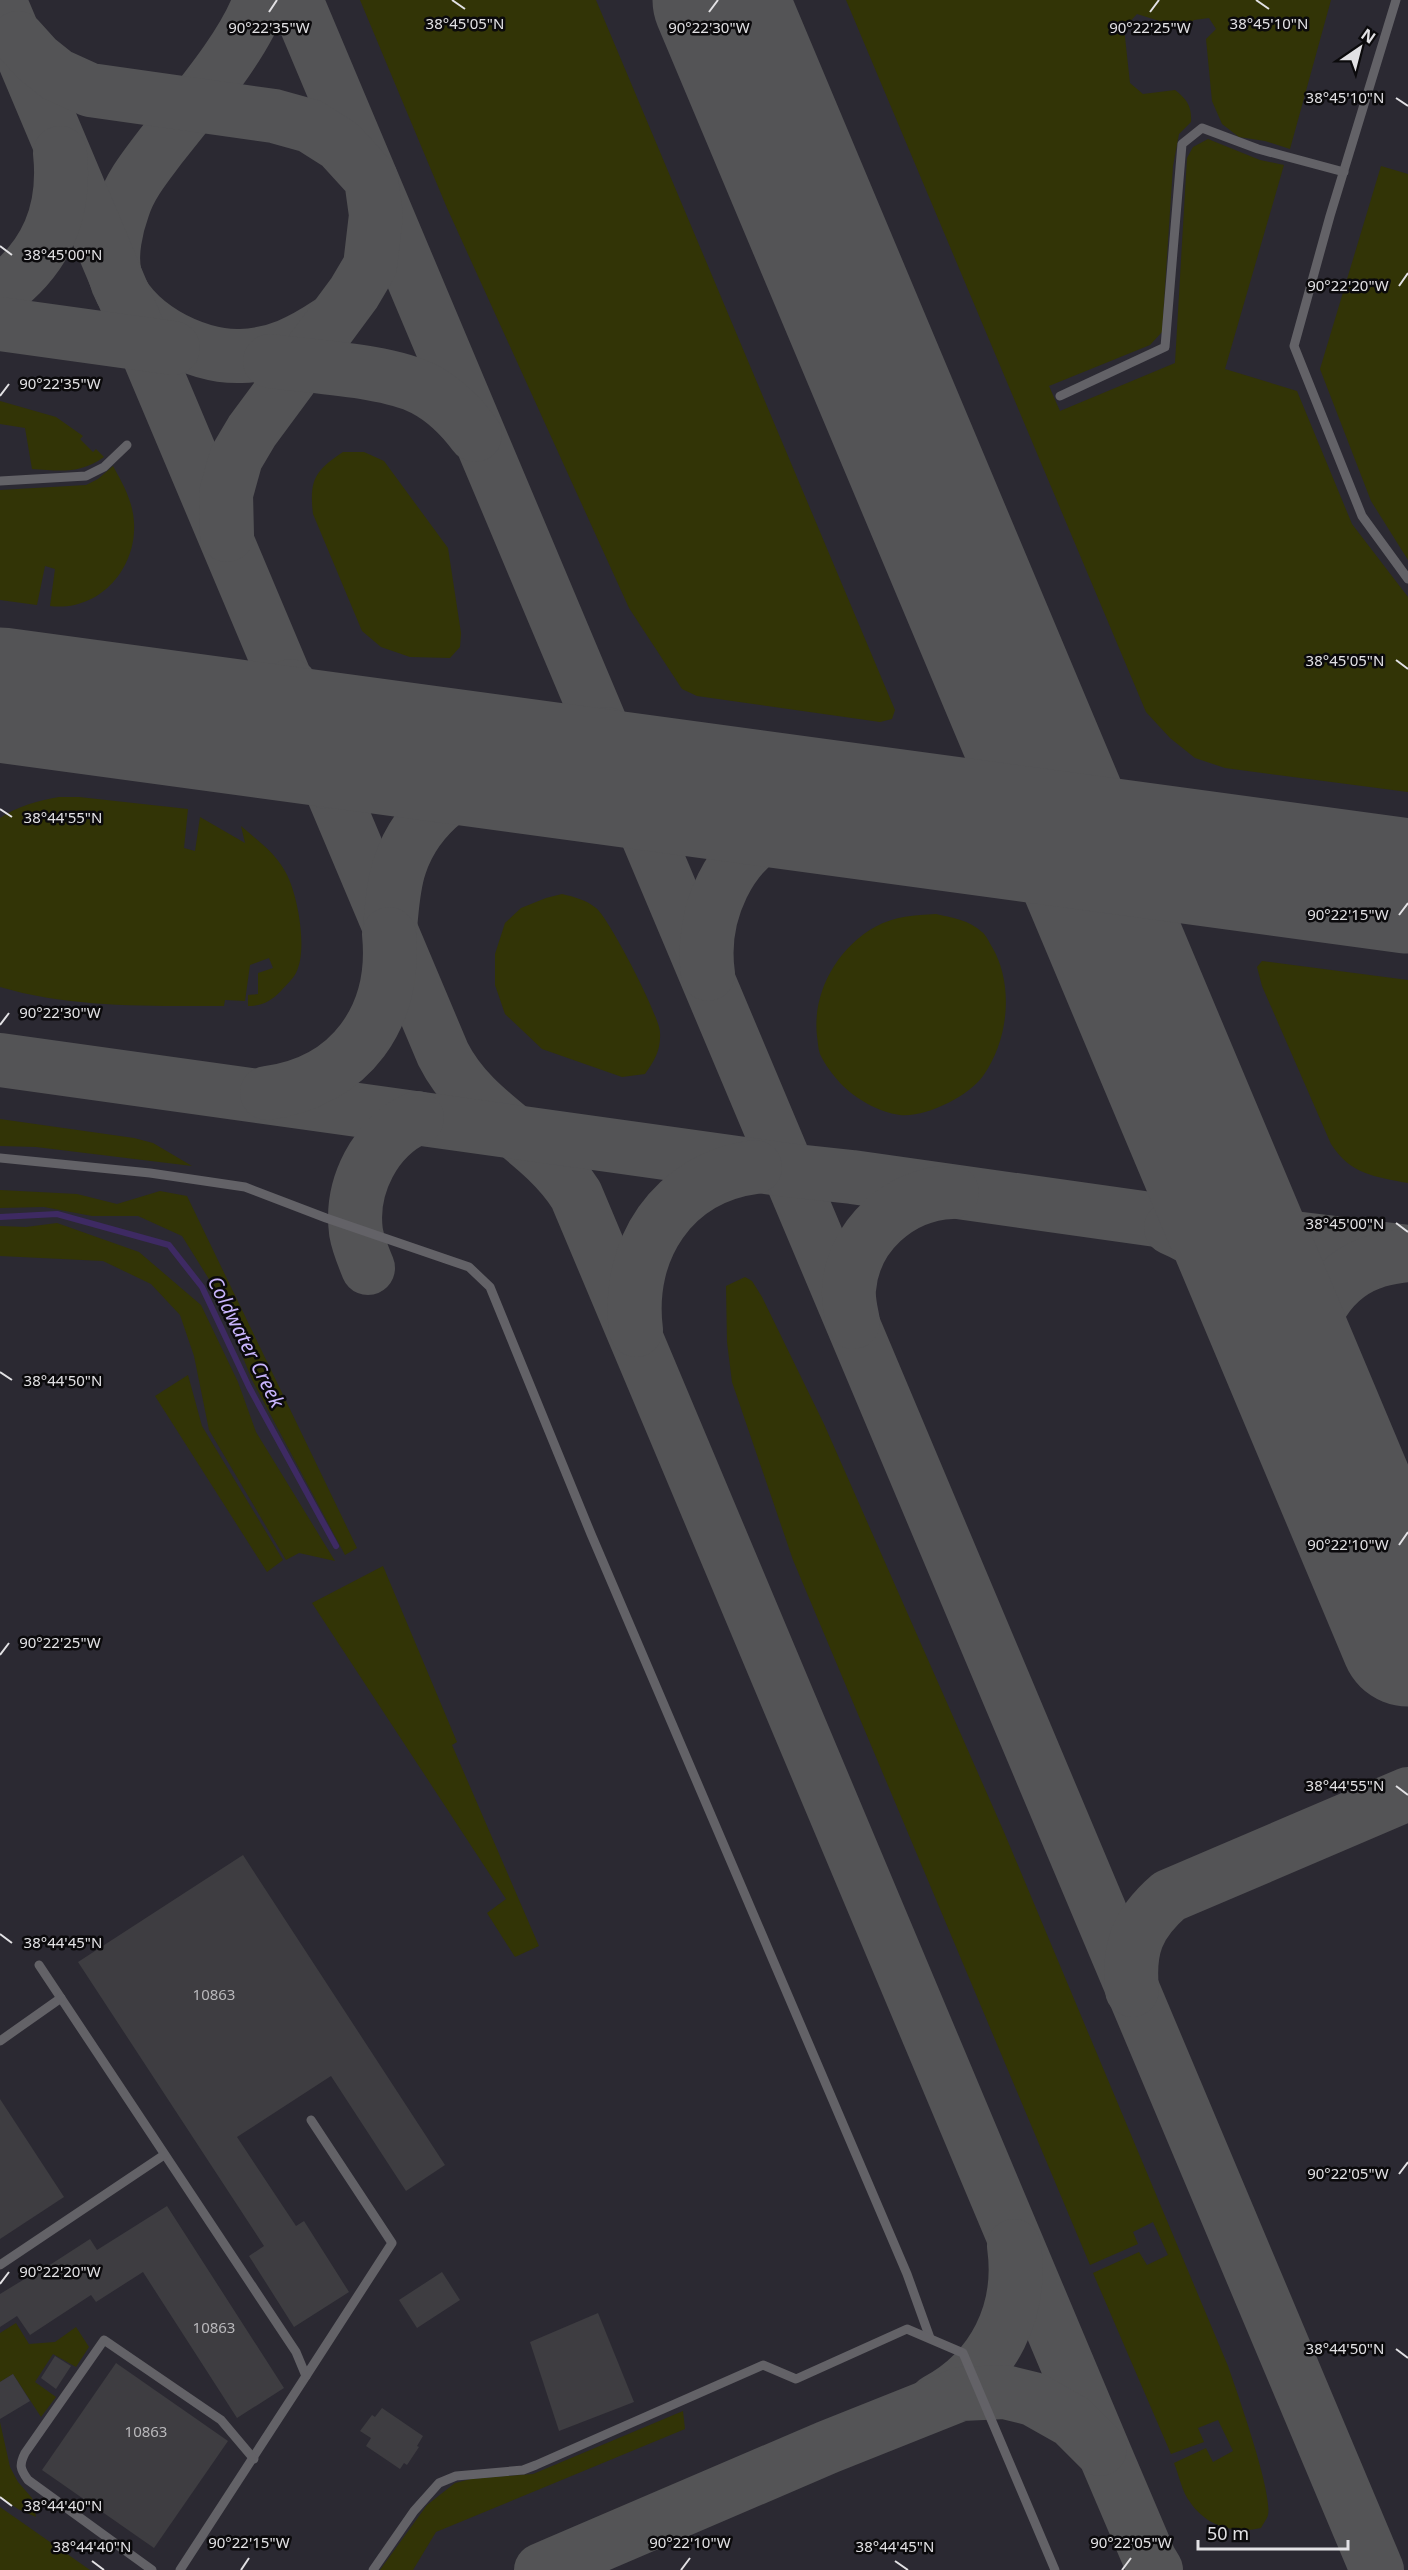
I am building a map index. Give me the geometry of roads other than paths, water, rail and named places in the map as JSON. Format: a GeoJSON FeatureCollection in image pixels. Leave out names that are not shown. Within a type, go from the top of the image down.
{"type":"FeatureCollection","features":[{"type":"Feature","properties":{"kind":"lane"},"geometry":{"type":"LineString","coordinates":[[1396,0],[1294,346],[1362,516],[1408,579]]}},
{"type":"Feature","properties":{"kind":"lane"},"geometry":{"type":"LineString","coordinates":[[1060,396],[1165,347],[1182,144],[1202,128],[1258,149],[1344,172]]}},
{"type":"Feature","properties":{"kind":"lane"},"geometry":{"type":"LineString","coordinates":[[0,481],[86,476],[104,467],[128,446]]}},
{"type":"Feature","properties":{"kind":"lane"},"geometry":{"type":"LineString","coordinates":[[0,1158],[150,1173],[245,1187],[326,1218],[469,1267],[490,1287],[601,1556],[902,2263],[930,2338]]}},
{"type":"Feature","properties":{"kind":"lane"},"geometry":{"type":"LineString","coordinates":[[39,1965],[296,2352],[306,2376]]}},
{"type":"Feature","properties":{"kind":"lane"},"geometry":{"type":"LineString","coordinates":[[0,2041],[61,1998]]}},
{"type":"Feature","properties":{"kind":"lane"},"geometry":{"type":"LineString","coordinates":[[180,2570],[254,2459],[392,2242],[311,2120]]}},
{"type":"Feature","properties":{"kind":"lane"},"geometry":{"type":"LineString","coordinates":[[0,2265],[164,2155]]}},
{"type":"Feature","properties":{"kind":"lane"},"geometry":{"type":"LineString","coordinates":[[373,2570],[427,2495],[440,2483],[456,2476],[523,2470],[764,2365],[796,2379],[908,2329],[963,2353],[1055,2570]]}},
{"type":"Feature","properties":{"kind":"lane"},"geometry":{"type":"LineString","coordinates":[[152,2570],[28,2480],[21,2470],[20,2463],[25,2453],[104,2340],[221,2420],[254,2459]]}},
{"type":"Feature","properties":{"kind":"waterway","name":"Coldwater Creek"},"geometry":{"type":"LineString","coordinates":[[0,1217],[57,1214],[169,1245],[202,1287],[249,1387],[336,1546]]}}]}
